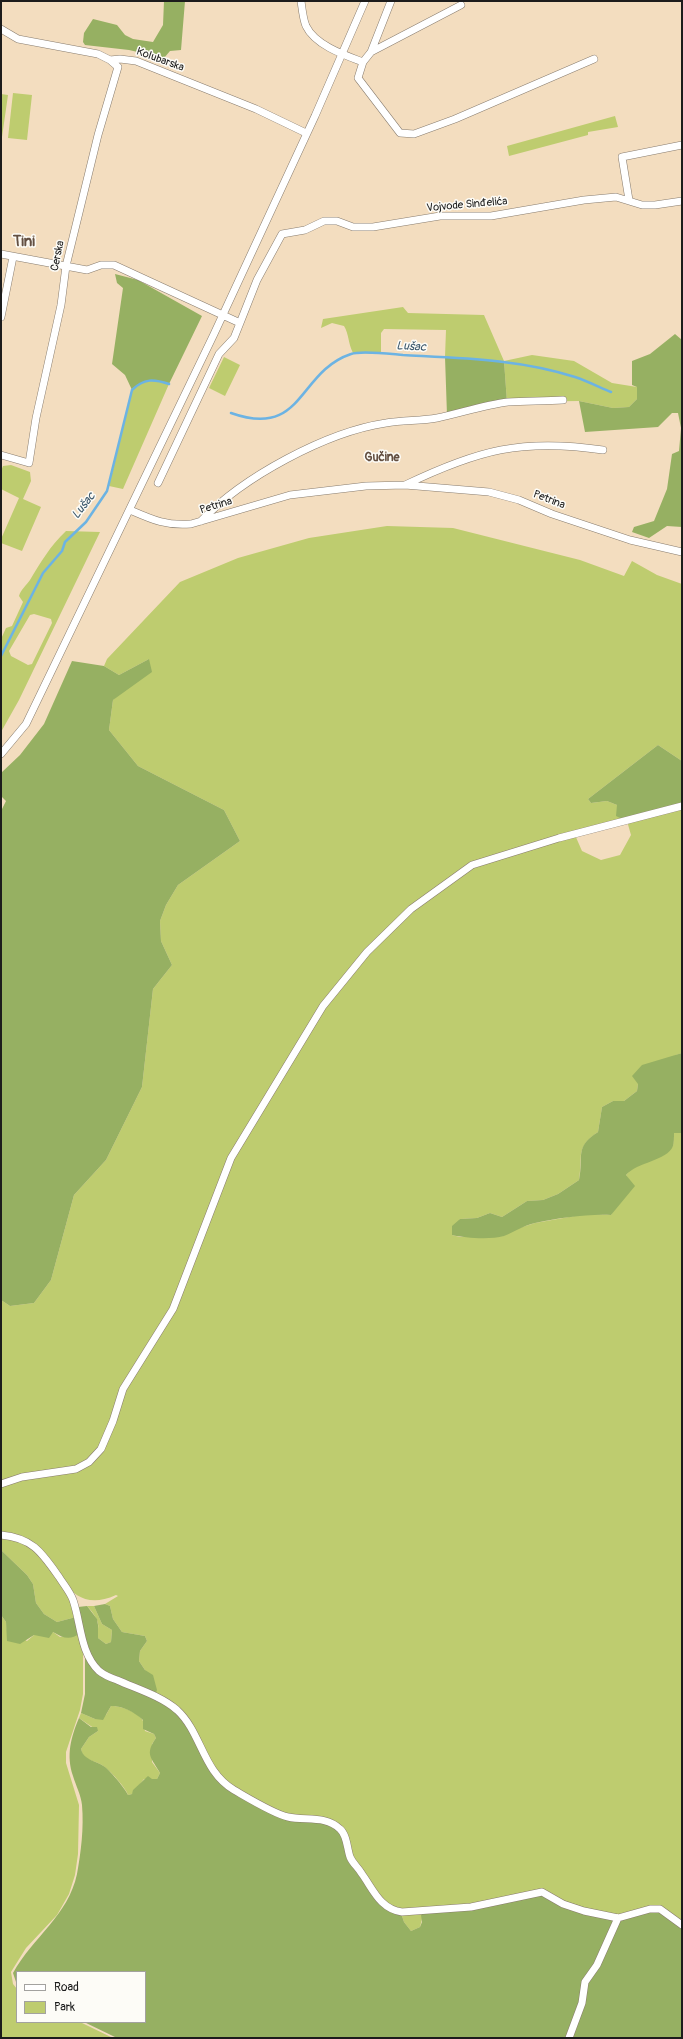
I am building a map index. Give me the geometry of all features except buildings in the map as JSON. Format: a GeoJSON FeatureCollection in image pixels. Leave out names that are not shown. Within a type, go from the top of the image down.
{"type":"FeatureCollection","features":[{"type":"Feature","properties":{"kind":"street"},"geometry":{"type":"LineString","coordinates":[[301,1],[306,26],[318,40],[341,54],[363,62]]}},
{"type":"Feature","properties":{"kind":"street"},"geometry":{"type":"LineString","coordinates":[[1,754],[26,724],[101,566],[130,510],[306,133],[364,1]]}},
{"type":"Feature","properties":{"kind":"street"},"geometry":{"type":"LineString","coordinates":[[391,1],[370,52],[363,62],[358,78],[400,133],[414,134],[455,119],[594,60]]}},
{"type":"Feature","properties":{"kind":"street"},"geometry":{"type":"LineString","coordinates":[[370,52],[461,5]]}},
{"type":"Feature","properties":{"kind":"street","name":"Kolubarska"},"geometry":{"type":"LineString","coordinates":[[1,29],[18,39],[98,54],[110,60],[136,61],[256,109],[306,133]]}},
{"type":"Feature","properties":{"kind":"street","name":"Cerska"},"geometry":{"type":"LineString","coordinates":[[1,455],[29,463],[36,418],[61,305],[66,266],[98,135],[118,67],[110,60]]}},
{"type":"Feature","properties":{"kind":"street"},"geometry":{"type":"LineString","coordinates":[[629,200],[622,157],[682,145]]}},
{"type":"Feature","properties":{"kind":"street","name":"Vojvode Sinđelića"},"geometry":{"type":"LineString","coordinates":[[240,323],[256,280],[279,238],[285,232],[305,230],[324,221],[337,221],[353,227],[372,227],[440,216],[491,216],[584,200],[616,197],[642,205],[655,205],[682,201]]}},
{"type":"Feature","properties":{"kind":"street"},"geometry":{"type":"LineString","coordinates":[[1,254],[87,270],[101,265],[114,265],[240,323],[234,338],[218,354],[158,483]]}},
{"type":"Feature","properties":{"kind":"street"},"geometry":{"type":"LineString","coordinates":[[1,317],[13,257]]}},
{"type":"Feature","properties":{"kind":"street"},"geometry":{"type":"LineString","coordinates":[[200,523],[232,494],[278,464],[325,442],[358,429],[386,423],[437,418],[463,410],[507,402],[563,400]]}},
{"type":"Feature","properties":{"kind":"street","name":"Petrina"},"geometry":{"type":"LineString","coordinates":[[405,485],[454,462],[483,453],[513,447],[543,444],[566,445],[603,450]]}},
{"type":"Feature","properties":{"kind":"street","name":"Petrina"},"geometry":{"type":"LineString","coordinates":[[130,510],[160,523],[178,525],[200,523],[290,495],[366,486],[405,485],[489,492],[519,500],[552,514],[630,540],[682,552]]}},
{"type":"Feature","properties":{"kind":"street"},"geometry":{"type":"LineString","coordinates":[[1,1484],[22,1477],[76,1469],[89,1462],[101,1449],[113,1421],[123,1389],[173,1308],[232,1158],[287,1063],[323,1006],[367,952],[411,909],[472,865],[558,838],[682,806]]}},
{"type":"Feature","properties":{"kind":"street"},"geometry":{"type":"LineString","coordinates":[[1,1535],[26,1541],[36,1548],[48,1561],[68,1589],[73,1601],[84,1643],[98,1670],[155,1697],[176,1710],[187,1721],[212,1769],[219,1779],[233,1789],[288,1817],[326,1821],[336,1825],[344,1832],[353,1864],[362,1873],[381,1900],[392,1910],[402,1912],[471,1907],[542,1892],[563,1904],[584,1911],[618,1918],[655,1908],[660,1909],[682,1925]]}},
{"type":"Feature","properties":{"kind":"street"},"geometry":{"type":"LineString","coordinates":[[570,2038],[582,2003],[585,1982],[597,1965],[618,1918]]}},
{"type":"Feature","properties":{"kind":"green space"},"geometry":{"type":"Polygon","coordinates":[[[164,1],[185,1],[181,50],[170,51],[164,58],[129,50],[85,45],[83,42],[84,33],[93,19],[117,25],[125,35],[133,39],[153,42],[163,25],[164,1]]]}},
{"type":"Feature","properties":{"kind":"green space"},"geometry":{"type":"Polygon","coordinates":[[[13,93],[32,95],[27,140],[8,138],[13,93]]]}},
{"type":"Feature","properties":{"kind":"green space"},"geometry":{"type":"Polygon","coordinates":[[[1,94],[8,95],[2,137],[1,137],[1,94]]]}},
{"type":"Feature","properties":{"kind":"green space"},"geometry":{"type":"Polygon","coordinates":[[[615,116],[618,127],[588,132],[588,135],[509,156],[507,146],[615,116]]]}},
{"type":"Feature","properties":{"kind":"green space"},"geometry":{"type":"Polygon","coordinates":[[[115,274],[138,280],[202,316],[169,384],[159,381],[149,381],[141,383],[132,390],[125,375],[112,364],[123,288],[117,283],[115,274]]]}},
{"type":"Feature","properties":{"kind":"green space"},"geometry":{"type":"Polygon","coordinates":[[[403,307],[408,313],[484,315],[504,361],[445,357],[446,330],[384,329],[381,333],[381,354],[353,353],[344,326],[332,323],[321,328],[323,319],[403,307]]]}},
{"type":"Feature","properties":{"kind":"green space"},"geometry":{"type":"Polygon","coordinates":[[[675,334],[682,340],[682,527],[667,526],[649,538],[632,532],[634,527],[654,521],[667,489],[672,454],[679,451],[681,428],[678,413],[672,413],[658,427],[585,432],[579,401],[613,408],[629,407],[637,399],[637,387],[632,385],[632,361],[650,354],[675,334]]]}},
{"type":"Feature","properties":{"kind":"green space"},"geometry":{"type":"Polygon","coordinates":[[[532,355],[574,361],[612,383],[637,387],[637,399],[629,407],[613,408],[579,401],[507,402],[504,361],[532,355]]]}},
{"type":"Feature","properties":{"kind":"green space"},"geometry":{"type":"Polygon","coordinates":[[[224,357],[240,365],[225,396],[209,388],[224,357]]]}},
{"type":"Feature","properties":{"kind":"green space"},"geometry":{"type":"Polygon","coordinates":[[[445,357],[504,361],[507,402],[447,415],[445,357]]]}},
{"type":"Feature","properties":{"kind":"green space"},"geometry":{"type":"Polygon","coordinates":[[[159,381],[169,384],[123,489],[109,486],[132,390],[140,383],[159,381]]]}},
{"type":"Feature","properties":{"kind":"green space"},"geometry":{"type":"Polygon","coordinates":[[[11,465],[30,472],[31,481],[23,499],[41,507],[22,551],[1,543],[1,539],[19,498],[1,489],[1,471],[3,466],[11,465]]]}},
{"type":"Feature","properties":{"kind":"green space"},"geometry":{"type":"Polygon","coordinates":[[[387,526],[453,528],[580,560],[624,576],[632,561],[657,575],[682,584],[682,761],[658,745],[588,799],[591,803],[607,801],[617,805],[624,820],[472,864],[410,908],[322,1006],[231,1158],[172,1308],[140,1360],[100,1449],[76,1468],[1,1483],[1,1300],[10,1306],[34,1303],[51,1280],[74,1195],[106,1160],[142,1087],[153,989],[172,965],[161,941],[160,921],[166,905],[178,885],[240,841],[224,810],[138,766],[109,730],[113,700],[149,659],[119,675],[104,666],[107,659],[180,582],[238,558],[309,538],[387,526]]]}},
{"type":"Feature","properties":{"kind":"green space"},"geometry":{"type":"Polygon","coordinates":[[[66,531],[100,532],[19,700],[1,732],[1,639],[6,628],[12,626],[23,602],[19,596],[21,591],[55,542],[66,531]],[[34,614],[30,615],[9,651],[11,656],[28,665],[32,664],[52,623],[51,619],[34,614]]]}},
{"type":"Feature","properties":{"kind":"green space"},"geometry":{"type":"Polygon","coordinates":[[[149,659],[152,672],[113,700],[109,730],[138,766],[224,810],[240,841],[178,885],[166,905],[160,921],[161,941],[172,965],[153,989],[142,1087],[106,1160],[74,1195],[51,1280],[34,1303],[10,1306],[1,1300],[1,811],[6,801],[1,796],[1,773],[20,755],[44,724],[72,661],[104,666],[119,675],[149,659]]]}},
{"type":"Feature","properties":{"kind":"green space"},"geometry":{"type":"Polygon","coordinates":[[[658,745],[682,761],[682,805],[624,820],[616,816],[617,805],[607,801],[591,803],[588,799],[658,745]]]}},
{"type":"Feature","properties":{"kind":"green space"},"geometry":{"type":"Polygon","coordinates":[[[682,807],[682,1053],[676,1055],[638,1084],[637,1091],[624,1101],[613,1101],[602,1107],[598,1132],[586,1142],[581,1153],[579,1180],[558,1194],[543,1200],[527,1201],[502,1217],[490,1213],[477,1218],[460,1219],[452,1235],[460,1237],[503,1236],[516,1229],[535,1223],[586,1214],[611,1215],[629,1180],[626,1175],[631,1169],[673,1146],[674,1133],[682,1133],[682,1924],[482,1904],[393,1909],[288,1816],[252,1799],[220,1778],[155,1695],[145,1670],[139,1661],[140,1651],[147,1641],[145,1636],[122,1632],[113,1619],[110,1606],[105,1604],[118,1596],[116,1595],[101,1600],[89,1600],[78,1596],[62,1580],[38,1549],[26,1542],[1,1534],[1,1485],[22,1478],[76,1470],[102,1450],[124,1389],[174,1309],[232,1159],[324,1007],[368,952],[412,910],[473,866],[575,835],[582,851],[601,860],[620,855],[631,835],[627,821],[682,807]]]}},
{"type":"Feature","properties":{"kind":"green space"},"geometry":{"type":"Polygon","coordinates":[[[682,1053],[682,1133],[674,1133],[673,1146],[665,1155],[637,1167],[626,1175],[635,1186],[611,1215],[573,1217],[535,1223],[522,1227],[504,1236],[492,1238],[452,1235],[452,1226],[460,1219],[477,1218],[490,1213],[502,1217],[527,1201],[543,1200],[558,1194],[579,1180],[581,1153],[590,1137],[598,1132],[602,1107],[613,1101],[624,1101],[637,1091],[638,1084],[632,1076],[642,1065],[682,1053]]]}},
{"type":"Feature","properties":{"kind":"green space"},"geometry":{"type":"Polygon","coordinates":[[[1,1536],[12,1537],[35,1549],[69,1596],[76,1617],[57,1622],[44,1614],[36,1603],[33,1584],[27,1575],[1,1550],[1,1536]]]}},
{"type":"Feature","properties":{"kind":"green space"},"geometry":{"type":"Polygon","coordinates":[[[1,1550],[27,1575],[33,1584],[36,1603],[44,1614],[57,1622],[76,1617],[80,1633],[70,1638],[60,1636],[53,1632],[49,1638],[34,1635],[20,1644],[7,1641],[6,1622],[1,1615],[1,1550]]]}},
{"type":"Feature","properties":{"kind":"green space"},"geometry":{"type":"Polygon","coordinates":[[[105,1604],[110,1606],[113,1619],[122,1632],[145,1636],[147,1641],[140,1651],[139,1661],[145,1670],[153,1675],[157,1690],[155,1695],[99,1669],[85,1644],[78,1607],[87,1606],[97,1619],[98,1638],[106,1644],[111,1642],[112,1630],[102,1624],[94,1606],[105,1604]]]}},
{"type":"Feature","properties":{"kind":"green space"},"geometry":{"type":"Polygon","coordinates":[[[87,1606],[94,1606],[102,1624],[112,1630],[111,1642],[106,1644],[98,1638],[98,1622],[87,1606]]]}},
{"type":"Feature","properties":{"kind":"green space"},"geometry":{"type":"Polygon","coordinates":[[[1,1615],[6,1622],[7,1630],[27,1641],[34,1635],[42,1635],[53,1632],[60,1637],[80,1633],[83,1643],[83,1694],[80,1710],[66,1752],[66,1763],[79,1805],[78,1854],[75,1875],[69,1894],[57,1915],[26,1948],[11,1972],[13,1984],[16,1988],[16,2023],[82,2023],[113,2038],[1,2038],[1,1615]]]}},
{"type":"Feature","properties":{"kind":"green space"},"geometry":{"type":"Polygon","coordinates":[[[85,1648],[97,1671],[166,1704],[186,1721],[218,1779],[287,1818],[326,1822],[343,1833],[348,1853],[371,1890],[401,1913],[404,1922],[411,1931],[420,1927],[422,1922],[421,1915],[423,1913],[542,1893],[617,1918],[606,1944],[584,1981],[581,2003],[568,2038],[117,2038],[86,2023],[146,2023],[146,1971],[16,1971],[16,1982],[13,1973],[21,1960],[49,1926],[66,1902],[77,1874],[83,1822],[81,1798],[71,1768],[70,1746],[79,1718],[91,1727],[97,1727],[98,1731],[89,1737],[81,1749],[83,1753],[88,1758],[108,1769],[128,1795],[132,1794],[133,1790],[148,1776],[152,1779],[157,1779],[160,1773],[150,1756],[150,1749],[156,1738],[154,1734],[143,1729],[143,1720],[128,1710],[115,1706],[111,1706],[103,1720],[95,1719],[81,1713],[85,1694],[85,1648]]]}},
{"type":"Feature","properties":{"kind":"green space"},"geometry":{"type":"Polygon","coordinates":[[[111,1706],[124,1708],[134,1712],[143,1721],[145,1731],[154,1734],[156,1738],[152,1744],[152,1762],[160,1773],[157,1779],[144,1779],[132,1794],[128,1795],[121,1783],[109,1770],[86,1758],[81,1749],[89,1737],[98,1731],[79,1718],[81,1713],[95,1719],[106,1715],[111,1706]]]}},
{"type":"Feature","properties":{"kind":"green space"},"geometry":{"type":"Polygon","coordinates":[[[655,1910],[682,1926],[682,2038],[571,2038],[586,1982],[619,1919],[655,1910]]]}},
{"type":"Feature","properties":{"kind":"green space"},"geometry":{"type":"Polygon","coordinates":[[[424,1911],[420,1927],[411,1931],[404,1922],[401,1913],[424,1911]]]}},
{"type":"Feature","properties":{"kind":"waterway","name":"Lušac"},"geometry":{"type":"LineString","coordinates":[[231,413],[255,419],[273,417],[287,411],[320,374],[333,363],[351,354],[362,352],[490,360],[533,366],[575,377],[611,392]]}},
{"type":"Feature","properties":{"kind":"waterway","name":"Lušac"},"geometry":{"type":"LineString","coordinates":[[1,656],[43,573],[62,551],[65,542],[86,522],[107,491],[132,390],[141,383],[149,381],[159,381],[169,384]]}},
{"type":"Feature","properties":{"kind":"district","name":"Tini"},"geometry":{"type":"Point","coordinates":[24,242]}},
{"type":"Feature","properties":{"kind":"district","name":"Gučine"},"geometry":{"type":"Point","coordinates":[382,458]}}]}
